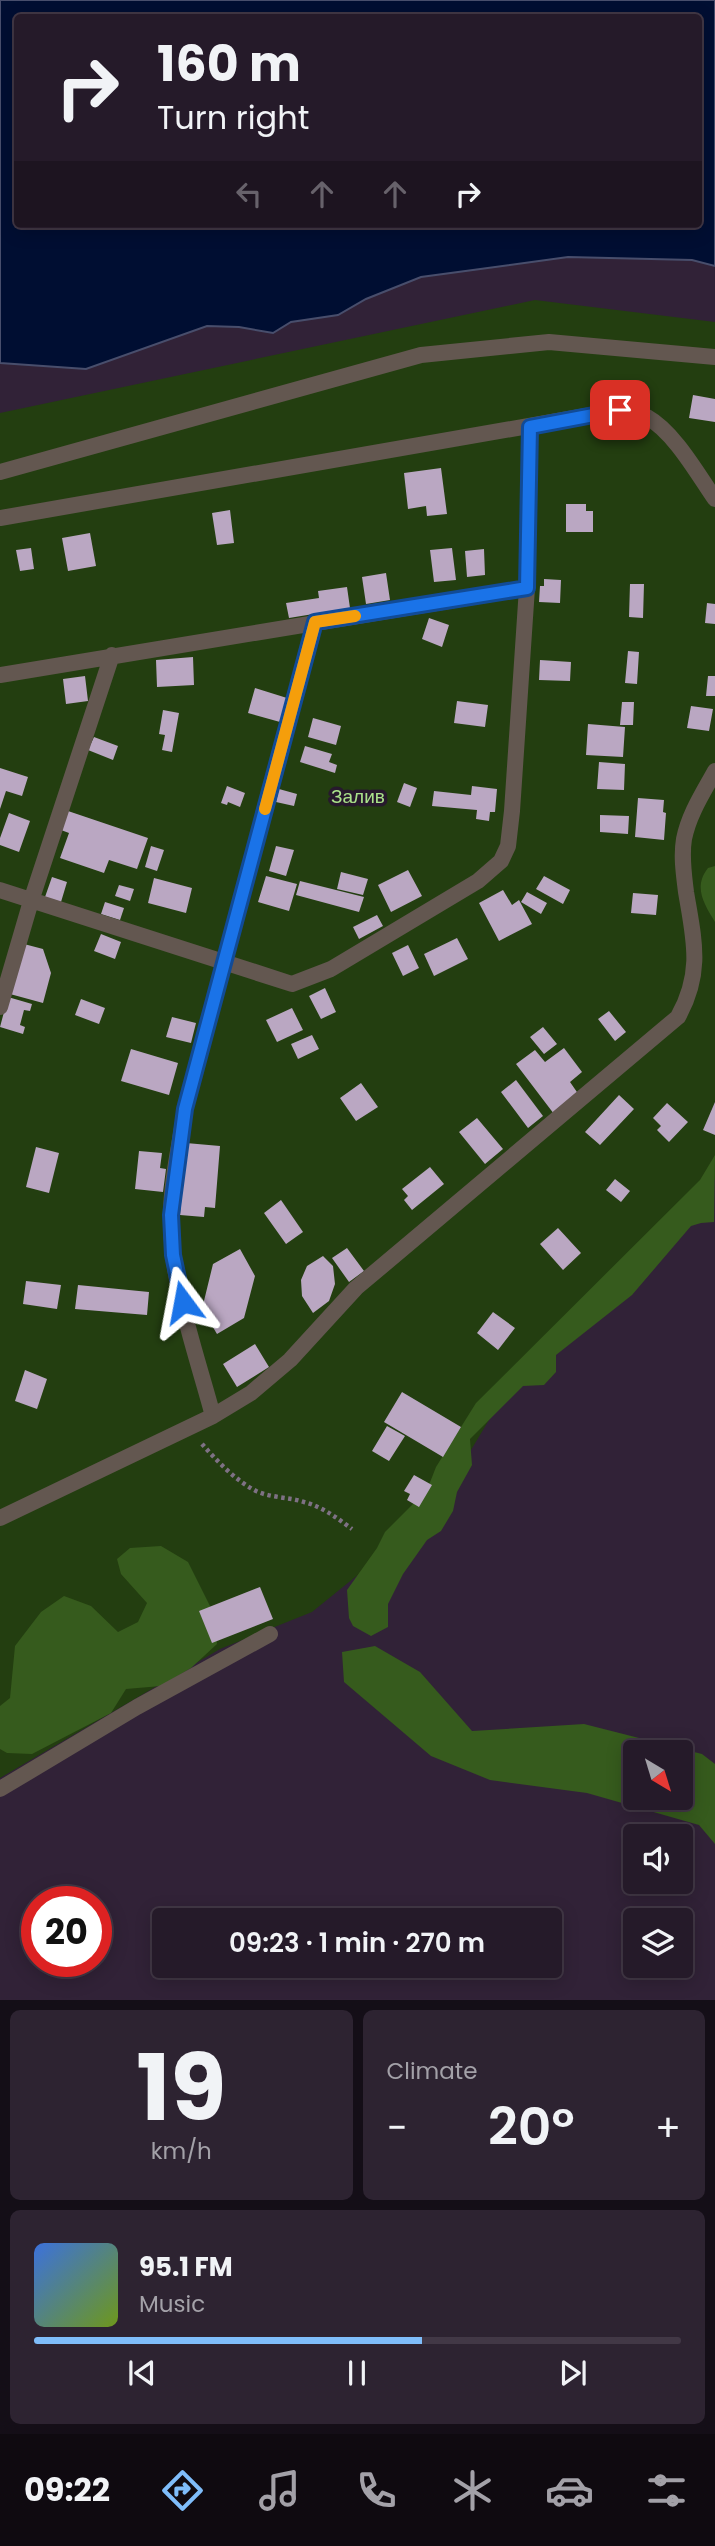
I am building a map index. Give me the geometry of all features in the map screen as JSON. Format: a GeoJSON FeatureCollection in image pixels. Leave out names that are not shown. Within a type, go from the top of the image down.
{"type":"FeatureCollection","features":[{"type":"Feature","properties":{"kind":"lane"},"geometry":{"type":"LineString","coordinates":[[0,472],[421,355],[549,342],[700,354],[715,358]]}},
{"type":"Feature","properties":{"kind":"lane"},"geometry":{"type":"LineString","coordinates":[[0,518],[620,410],[645,416],[664,431],[715,499]]}},
{"type":"Feature","properties":{"kind":"lane"},"geometry":{"type":"LineString","coordinates":[[0,890],[292,984],[342,962],[478,881],[501,861],[508,846],[512,811],[527,588],[530,427]]}},
{"type":"Feature","properties":{"kind":"lane"},"geometry":{"type":"LineString","coordinates":[[0,675],[527,588]]}},
{"type":"Feature","properties":{"kind":"lane"},"geometry":{"type":"LineString","coordinates":[[213,1416],[173,1255],[171,1215],[185,1109],[315,622]]}},
{"type":"Feature","properties":{"kind":"lane"},"geometry":{"type":"LineString","coordinates":[[0,1007],[112,655]]}},
{"type":"Feature","properties":{"kind":"lane"},"geometry":{"type":"LineString","coordinates":[[0,1518],[213,1416],[251,1393],[290,1360],[356,1288],[678,1017],[690,995],[695,969],[693,935],[683,871],[683,841],[691,813],[715,771]]}},
{"type":"Feature","properties":{"kind":"lane"},"geometry":{"type":"LineString","coordinates":[[0,1789],[136,1707],[270,1634]]}},
{"type":"Feature","properties":{"kind":"path"},"geometry":{"type":"LineString","coordinates":[[188,1428],[219,1464],[256,1490],[275,1497],[306,1502],[328,1512],[352,1529]]}},
{"type":"Feature","properties":{"kind":"green space","name":"Залив"},"geometry":{"type":"Polygon","coordinates":[[[535,300],[715,322],[715,1179],[510,1385],[432,1515],[312,1612],[220,1649],[0,1778],[0,413],[535,300]]]}},
{"type":"Feature","properties":{"kind":"green space"},"geometry":{"type":"Polygon","coordinates":[[[715,866],[715,922],[704,902],[701,882],[708,868],[715,866]]]}},
{"type":"Feature","properties":{"kind":"green space"},"geometry":{"type":"Polygon","coordinates":[[[715,1155],[714,1222],[691,1226],[632,1295],[556,1355],[556,1372],[544,1385],[523,1386],[470,1439],[472,1465],[457,1492],[453,1511],[441,1531],[427,1540],[403,1574],[388,1604],[388,1627],[371,1636],[353,1626],[349,1618],[347,1590],[385,1532],[427,1490],[436,1467],[476,1403],[700,1180],[715,1155]]]}},
{"type":"Feature","properties":{"kind":"green space"},"geometry":{"type":"Polygon","coordinates":[[[161,1546],[188,1562],[213,1612],[217,1644],[191,1668],[161,1686],[126,1689],[111,1713],[32,1754],[7,1753],[0,1749],[0,1706],[10,1698],[15,1646],[41,1612],[64,1596],[91,1606],[118,1632],[138,1622],[147,1603],[121,1574],[117,1559],[130,1548],[161,1546]]]}},
{"type":"Feature","properties":{"kind":"green space"},"geometry":{"type":"Polygon","coordinates":[[[375,1646],[420,1672],[472,1731],[584,1724],[647,1740],[623,1740],[623,1803],[587,1793],[490,1780],[431,1756],[344,1682],[342,1652],[375,1646]]]}},
{"type":"Feature","properties":{"kind":"green space"},"geometry":{"type":"Polygon","coordinates":[[[693,1752],[702,1754],[715,1764],[715,1844],[699,1825],[646,1810],[693,1810],[693,1752]]]}},
{"type":"Feature","properties":{"kind":"water"},"geometry":{"type":"Polygon","coordinates":[[[0,0],[715,0],[715,266],[692,260],[568,257],[421,277],[366,299],[338,315],[291,322],[273,333],[239,327],[207,326],[86,369],[0,363],[0,0]]]}},
{"type":"Feature","properties":{"kind":"building"},"geometry":{"type":"Polygon","coordinates":[[[693,395],[715,399],[715,422],[689,418],[693,395]]]}},
{"type":"Feature","properties":{"kind":"building"},"geometry":{"type":"Polygon","coordinates":[[[441,468],[447,514],[427,516],[426,506],[408,509],[404,473],[441,468]]]}},
{"type":"Feature","properties":{"kind":"building"},"geometry":{"type":"Polygon","coordinates":[[[566,504],[586,504],[586,511],[593,511],[593,532],[566,532],[566,504]]]}},
{"type":"Feature","properties":{"kind":"building"},"geometry":{"type":"Polygon","coordinates":[[[230,510],[234,543],[217,545],[212,513],[230,510]]]}},
{"type":"Feature","properties":{"kind":"building"},"geometry":{"type":"Polygon","coordinates":[[[90,533],[96,566],[68,571],[62,538],[90,533]]]}},
{"type":"Feature","properties":{"kind":"building"},"geometry":{"type":"Polygon","coordinates":[[[31,548],[34,569],[20,571],[16,550],[31,548]]]}},
{"type":"Feature","properties":{"kind":"building"},"geometry":{"type":"Polygon","coordinates":[[[452,548],[456,580],[434,582],[430,550],[452,548]]]}},
{"type":"Feature","properties":{"kind":"building"},"geometry":{"type":"Polygon","coordinates":[[[484,549],[485,575],[467,577],[465,551],[484,549]]]}},
{"type":"Feature","properties":{"kind":"building"},"geometry":{"type":"Polygon","coordinates":[[[386,573],[390,600],[366,604],[362,577],[386,573]]]}},
{"type":"Feature","properties":{"kind":"building"},"geometry":{"type":"Polygon","coordinates":[[[544,579],[561,580],[560,603],[539,602],[540,586],[544,586],[544,579]]]}},
{"type":"Feature","properties":{"kind":"building"},"geometry":{"type":"Polygon","coordinates":[[[630,584],[644,584],[643,618],[629,617],[630,584]]]}},
{"type":"Feature","properties":{"kind":"building"},"geometry":{"type":"Polygon","coordinates":[[[347,587],[350,608],[289,618],[286,603],[319,598],[318,591],[347,587]]]}},
{"type":"Feature","properties":{"kind":"building"},"geometry":{"type":"Polygon","coordinates":[[[707,603],[715,604],[715,624],[705,623],[707,603]]]}},
{"type":"Feature","properties":{"kind":"building"},"geometry":{"type":"Polygon","coordinates":[[[429,618],[449,625],[442,647],[422,639],[429,618]]]}},
{"type":"Feature","properties":{"kind":"building"},"geometry":{"type":"Polygon","coordinates":[[[628,651],[639,652],[637,684],[625,683],[628,651]]]}},
{"type":"Feature","properties":{"kind":"building"},"geometry":{"type":"Polygon","coordinates":[[[193,657],[194,685],[157,687],[156,660],[193,657]]]}},
{"type":"Feature","properties":{"kind":"building"},"geometry":{"type":"Polygon","coordinates":[[[540,660],[571,662],[570,681],[539,680],[540,660]]]}},
{"type":"Feature","properties":{"kind":"building"},"geometry":{"type":"Polygon","coordinates":[[[85,676],[88,701],[66,704],[63,679],[85,676]]]}},
{"type":"Feature","properties":{"kind":"building"},"geometry":{"type":"Polygon","coordinates":[[[708,676],[715,676],[715,696],[706,696],[708,676]]]}},
{"type":"Feature","properties":{"kind":"building"},"geometry":{"type":"Polygon","coordinates":[[[255,688],[287,698],[280,722],[248,713],[255,688]]]}},
{"type":"Feature","properties":{"kind":"building"},"geometry":{"type":"Polygon","coordinates":[[[457,701],[488,705],[485,727],[454,723],[457,701]]]}},
{"type":"Feature","properties":{"kind":"building"},"geometry":{"type":"Polygon","coordinates":[[[622,702],[634,702],[633,725],[620,725],[622,702]]]}},
{"type":"Feature","properties":{"kind":"building"},"geometry":{"type":"Polygon","coordinates":[[[691,706],[713,709],[709,731],[687,728],[691,706]]]}},
{"type":"Feature","properties":{"kind":"building"},"geometry":{"type":"Polygon","coordinates":[[[163,710],[179,713],[172,752],[162,750],[165,735],[159,734],[163,710]]]}},
{"type":"Feature","properties":{"kind":"building"},"geometry":{"type":"Polygon","coordinates":[[[313,718],[341,726],[336,745],[308,737],[313,718]]]}},
{"type":"Feature","properties":{"kind":"building"},"geometry":{"type":"Polygon","coordinates":[[[588,724],[625,727],[623,757],[586,755],[588,724]]]}},
{"type":"Feature","properties":{"kind":"building"},"geometry":{"type":"Polygon","coordinates":[[[94,737],[118,746],[113,760],[88,750],[94,737]]]}},
{"type":"Feature","properties":{"kind":"building"},"geometry":{"type":"Polygon","coordinates":[[[305,746],[332,754],[329,762],[337,765],[335,773],[300,762],[305,746]]]}},
{"type":"Feature","properties":{"kind":"building"},"geometry":{"type":"Polygon","coordinates":[[[599,762],[625,764],[624,790],[597,789],[599,762]]]}},
{"type":"Feature","properties":{"kind":"building"},"geometry":{"type":"Polygon","coordinates":[[[0,768],[28,777],[22,796],[6,791],[0,809],[0,768]]]}},
{"type":"Feature","properties":{"kind":"building"},"geometry":{"type":"Polygon","coordinates":[[[404,783],[417,788],[410,807],[397,802],[404,783]]]}},
{"type":"Feature","properties":{"kind":"building"},"geometry":{"type":"Polygon","coordinates":[[[227,786],[245,793],[240,807],[228,802],[227,805],[221,803],[227,786]]]}},
{"type":"Feature","properties":{"kind":"building"},"geometry":{"type":"Polygon","coordinates":[[[472,786],[497,789],[495,812],[490,812],[489,821],[476,819],[477,810],[432,806],[434,791],[471,795],[472,786]]]}},
{"type":"Feature","properties":{"kind":"building"},"geometry":{"type":"Polygon","coordinates":[[[279,789],[297,794],[294,806],[276,802],[279,789]]]}},
{"type":"Feature","properties":{"kind":"building"},"geometry":{"type":"Polygon","coordinates":[[[638,798],[664,800],[664,840],[635,837],[638,798]]]}},
{"type":"Feature","properties":{"kind":"building"},"geometry":{"type":"Polygon","coordinates":[[[68,811],[148,838],[137,869],[109,860],[104,873],[60,858],[69,833],[61,830],[68,811]]]}},
{"type":"Feature","properties":{"kind":"building"},"geometry":{"type":"Polygon","coordinates":[[[9,813],[30,821],[19,852],[0,845],[9,813]]]}},
{"type":"Feature","properties":{"kind":"building"},"geometry":{"type":"Polygon","coordinates":[[[600,815],[629,816],[628,834],[600,832],[600,815]]]}},
{"type":"Feature","properties":{"kind":"building"},"geometry":{"type":"Polygon","coordinates":[[[151,846],[164,850],[157,871],[145,867],[151,846]]]}},
{"type":"Feature","properties":{"kind":"building"},"geometry":{"type":"Polygon","coordinates":[[[276,846],[294,850],[286,876],[269,871],[276,846]]]}},
{"type":"Feature","properties":{"kind":"building"},"geometry":{"type":"Polygon","coordinates":[[[408,870],[422,896],[391,912],[378,885],[408,870]]]}},
{"type":"Feature","properties":{"kind":"building"},"geometry":{"type":"Polygon","coordinates":[[[341,872],[368,879],[363,895],[337,889],[341,872]]]}},
{"type":"Feature","properties":{"kind":"building"},"geometry":{"type":"Polygon","coordinates":[[[266,876],[297,884],[289,911],[258,902],[266,876]]]}},
{"type":"Feature","properties":{"kind":"building"},"geometry":{"type":"Polygon","coordinates":[[[544,876],[570,890],[563,904],[536,889],[544,876]]]}},
{"type":"Feature","properties":{"kind":"building"},"geometry":{"type":"Polygon","coordinates":[[[52,877],[67,882],[61,902],[45,897],[52,877]]]}},
{"type":"Feature","properties":{"kind":"building"},"geometry":{"type":"Polygon","coordinates":[[[154,878],[192,888],[186,913],[148,903],[154,878]]]}},
{"type":"Feature","properties":{"kind":"building"},"geometry":{"type":"Polygon","coordinates":[[[300,881],[364,897],[359,912],[296,895],[300,881]]]}},
{"type":"Feature","properties":{"kind":"building"},"geometry":{"type":"Polygon","coordinates":[[[119,885],[134,889],[130,901],[115,896],[119,885]]]}},
{"type":"Feature","properties":{"kind":"building"},"geometry":{"type":"Polygon","coordinates":[[[503,890],[512,905],[519,900],[532,924],[499,941],[479,903],[503,890]]]}},
{"type":"Feature","properties":{"kind":"building"},"geometry":{"type":"Polygon","coordinates":[[[527,892],[547,903],[541,914],[521,902],[527,892]]]}},
{"type":"Feature","properties":{"kind":"building"},"geometry":{"type":"Polygon","coordinates":[[[633,893],[658,895],[656,915],[631,913],[633,893]]]}},
{"type":"Feature","properties":{"kind":"building"},"geometry":{"type":"Polygon","coordinates":[[[105,902],[124,908],[120,920],[101,914],[105,902]]]}},
{"type":"Feature","properties":{"kind":"building"},"geometry":{"type":"Polygon","coordinates":[[[377,915],[383,926],[359,939],[353,927],[377,915]]]}},
{"type":"Feature","properties":{"kind":"building"},"geometry":{"type":"Polygon","coordinates":[[[101,934],[121,942],[115,959],[94,951],[101,934]]]}},
{"type":"Feature","properties":{"kind":"building"},"geometry":{"type":"Polygon","coordinates":[[[457,938],[468,959],[434,976],[424,954],[457,938]]]}},
{"type":"Feature","properties":{"kind":"building"},"geometry":{"type":"Polygon","coordinates":[[[24,944],[43,949],[51,973],[43,1003],[10,994],[24,944]]]}},
{"type":"Feature","properties":{"kind":"building"},"geometry":{"type":"Polygon","coordinates":[[[408,945],[419,968],[403,976],[392,953],[408,945]]]}},
{"type":"Feature","properties":{"kind":"building"},"geometry":{"type":"Polygon","coordinates":[[[325,988],[336,1012],[321,1019],[309,996],[325,988]]]}},
{"type":"Feature","properties":{"kind":"building"},"geometry":{"type":"Polygon","coordinates":[[[8,997],[32,1004],[30,1011],[24,1010],[20,1025],[25,1027],[23,1034],[0,1027],[8,997]]]}},
{"type":"Feature","properties":{"kind":"building"},"geometry":{"type":"Polygon","coordinates":[[[81,999],[105,1008],[99,1024],[75,1015],[81,999]]]}},
{"type":"Feature","properties":{"kind":"building"},"geometry":{"type":"Polygon","coordinates":[[[292,1008],[303,1030],[277,1042],[266,1020],[292,1008]]]}},
{"type":"Feature","properties":{"kind":"building"},"geometry":{"type":"Polygon","coordinates":[[[609,1011],[626,1032],[615,1041],[598,1019],[609,1011]]]}},
{"type":"Feature","properties":{"kind":"building"},"geometry":{"type":"Polygon","coordinates":[[[172,1017],[196,1023],[191,1043],[166,1037],[172,1017]]]}},
{"type":"Feature","properties":{"kind":"building"},"geometry":{"type":"Polygon","coordinates":[[[543,1027],[557,1044],[544,1054],[530,1037],[543,1027]]]}},
{"type":"Feature","properties":{"kind":"building"},"geometry":{"type":"Polygon","coordinates":[[[312,1035],[319,1049],[298,1059],[291,1044],[312,1035]]]}},
{"type":"Feature","properties":{"kind":"building"},"geometry":{"type":"Polygon","coordinates":[[[564,1048],[582,1072],[570,1082],[579,1095],[554,1114],[516,1064],[535,1050],[545,1062],[564,1048]]]}},
{"type":"Feature","properties":{"kind":"building"},"geometry":{"type":"Polygon","coordinates":[[[131,1049],[178,1063],[169,1095],[121,1081],[131,1049]]]}},
{"type":"Feature","properties":{"kind":"building"},"geometry":{"type":"Polygon","coordinates":[[[516,1080],[543,1116],[528,1128],[501,1092],[516,1080]]]}},
{"type":"Feature","properties":{"kind":"building"},"geometry":{"type":"Polygon","coordinates":[[[361,1083],[378,1107],[356,1121],[340,1098],[361,1083]]]}},
{"type":"Feature","properties":{"kind":"building"},"geometry":{"type":"Polygon","coordinates":[[[619,1095],[634,1109],[600,1145],[585,1132],[619,1095]]]}},
{"type":"Feature","properties":{"kind":"building"},"geometry":{"type":"Polygon","coordinates":[[[715,1102],[715,1135],[703,1130],[715,1102]]]}},
{"type":"Feature","properties":{"kind":"building"},"geometry":{"type":"Polygon","coordinates":[[[667,1103],[688,1122],[669,1142],[657,1130],[661,1126],[653,1118],[667,1103]]]}},
{"type":"Feature","properties":{"kind":"building"},"geometry":{"type":"Polygon","coordinates":[[[477,1118],[503,1149],[485,1164],[459,1132],[477,1118]]]}},
{"type":"Feature","properties":{"kind":"building"},"geometry":{"type":"Polygon","coordinates":[[[186,1143],[220,1146],[215,1208],[205,1207],[204,1217],[180,1215],[186,1143]]]}},
{"type":"Feature","properties":{"kind":"building"},"geometry":{"type":"Polygon","coordinates":[[[36,1147],[59,1153],[49,1193],[26,1187],[36,1147]]]}},
{"type":"Feature","properties":{"kind":"building"},"geometry":{"type":"Polygon","coordinates":[[[139,1151],[162,1153],[160,1168],[166,1169],[163,1192],[135,1189],[139,1151]]]}},
{"type":"Feature","properties":{"kind":"building"},"geometry":{"type":"Polygon","coordinates":[[[430,1167],[444,1184],[412,1210],[404,1200],[408,1196],[402,1189],[430,1167]]]}},
{"type":"Feature","properties":{"kind":"building"},"geometry":{"type":"Polygon","coordinates":[[[615,1179],[630,1191],[621,1202],[606,1190],[615,1179]]]}},
{"type":"Feature","properties":{"kind":"building"},"geometry":{"type":"Polygon","coordinates":[[[281,1200],[303,1232],[286,1244],[264,1213],[281,1200]]]}},
{"type":"Feature","properties":{"kind":"building"},"geometry":{"type":"Polygon","coordinates":[[[558,1228],[581,1253],[563,1270],[540,1244],[558,1228]]]}},
{"type":"Feature","properties":{"kind":"building"},"geometry":{"type":"Polygon","coordinates":[[[347,1248],[364,1271],[349,1282],[332,1258],[347,1248]]]}},
{"type":"Feature","properties":{"kind":"building"},"geometry":{"type":"Polygon","coordinates":[[[240,1249],[255,1276],[244,1318],[217,1334],[202,1309],[213,1264],[240,1249]]]}},
{"type":"Feature","properties":{"kind":"building"},"geometry":{"type":"Polygon","coordinates":[[[323,1256],[333,1266],[335,1284],[329,1301],[313,1313],[302,1296],[301,1280],[307,1266],[323,1256]]]}},
{"type":"Feature","properties":{"kind":"building"},"geometry":{"type":"Polygon","coordinates":[[[26,1281],[61,1285],[57,1309],[23,1304],[26,1281]]]}},
{"type":"Feature","properties":{"kind":"building"},"geometry":{"type":"Polygon","coordinates":[[[78,1285],[149,1292],[147,1315],[75,1309],[78,1285]]]}},
{"type":"Feature","properties":{"kind":"building"},"geometry":{"type":"Polygon","coordinates":[[[493,1312],[515,1328],[498,1350],[477,1333],[493,1312]]]}},
{"type":"Feature","properties":{"kind":"building"},"geometry":{"type":"Polygon","coordinates":[[[255,1344],[269,1367],[237,1387],[223,1364],[255,1344]]]}},
{"type":"Feature","properties":{"kind":"building"},"geometry":{"type":"Polygon","coordinates":[[[25,1370],[47,1379],[37,1409],[15,1401],[25,1370]]]}},
{"type":"Feature","properties":{"kind":"building"},"geometry":{"type":"Polygon","coordinates":[[[402,1392],[461,1427],[443,1457],[384,1422],[402,1392]]]}},
{"type":"Feature","properties":{"kind":"building"},"geometry":{"type":"Polygon","coordinates":[[[387,1426],[405,1436],[389,1461],[372,1451],[387,1426]]]}},
{"type":"Feature","properties":{"kind":"building"},"geometry":{"type":"Polygon","coordinates":[[[414,1475],[432,1485],[419,1507],[407,1500],[410,1494],[404,1491],[414,1475]]]}},
{"type":"Feature","properties":{"kind":"building"},"geometry":{"type":"Polygon","coordinates":[[[260,1587],[273,1619],[212,1643],[199,1611],[260,1587]]]}},
{"type":"Feature","properties":{"kind":"slow traffic"},"geometry":{"type":"LineString","coordinates":[[265,809],[315,622],[355,616]]}},
{"type":"Feature","properties":{"kind":"route"},"geometry":{"type":"LineString","coordinates":[[183,1302],[173,1255],[171,1215],[185,1109],[315,622],[527,588],[530,427],[620,410]]}}]}
